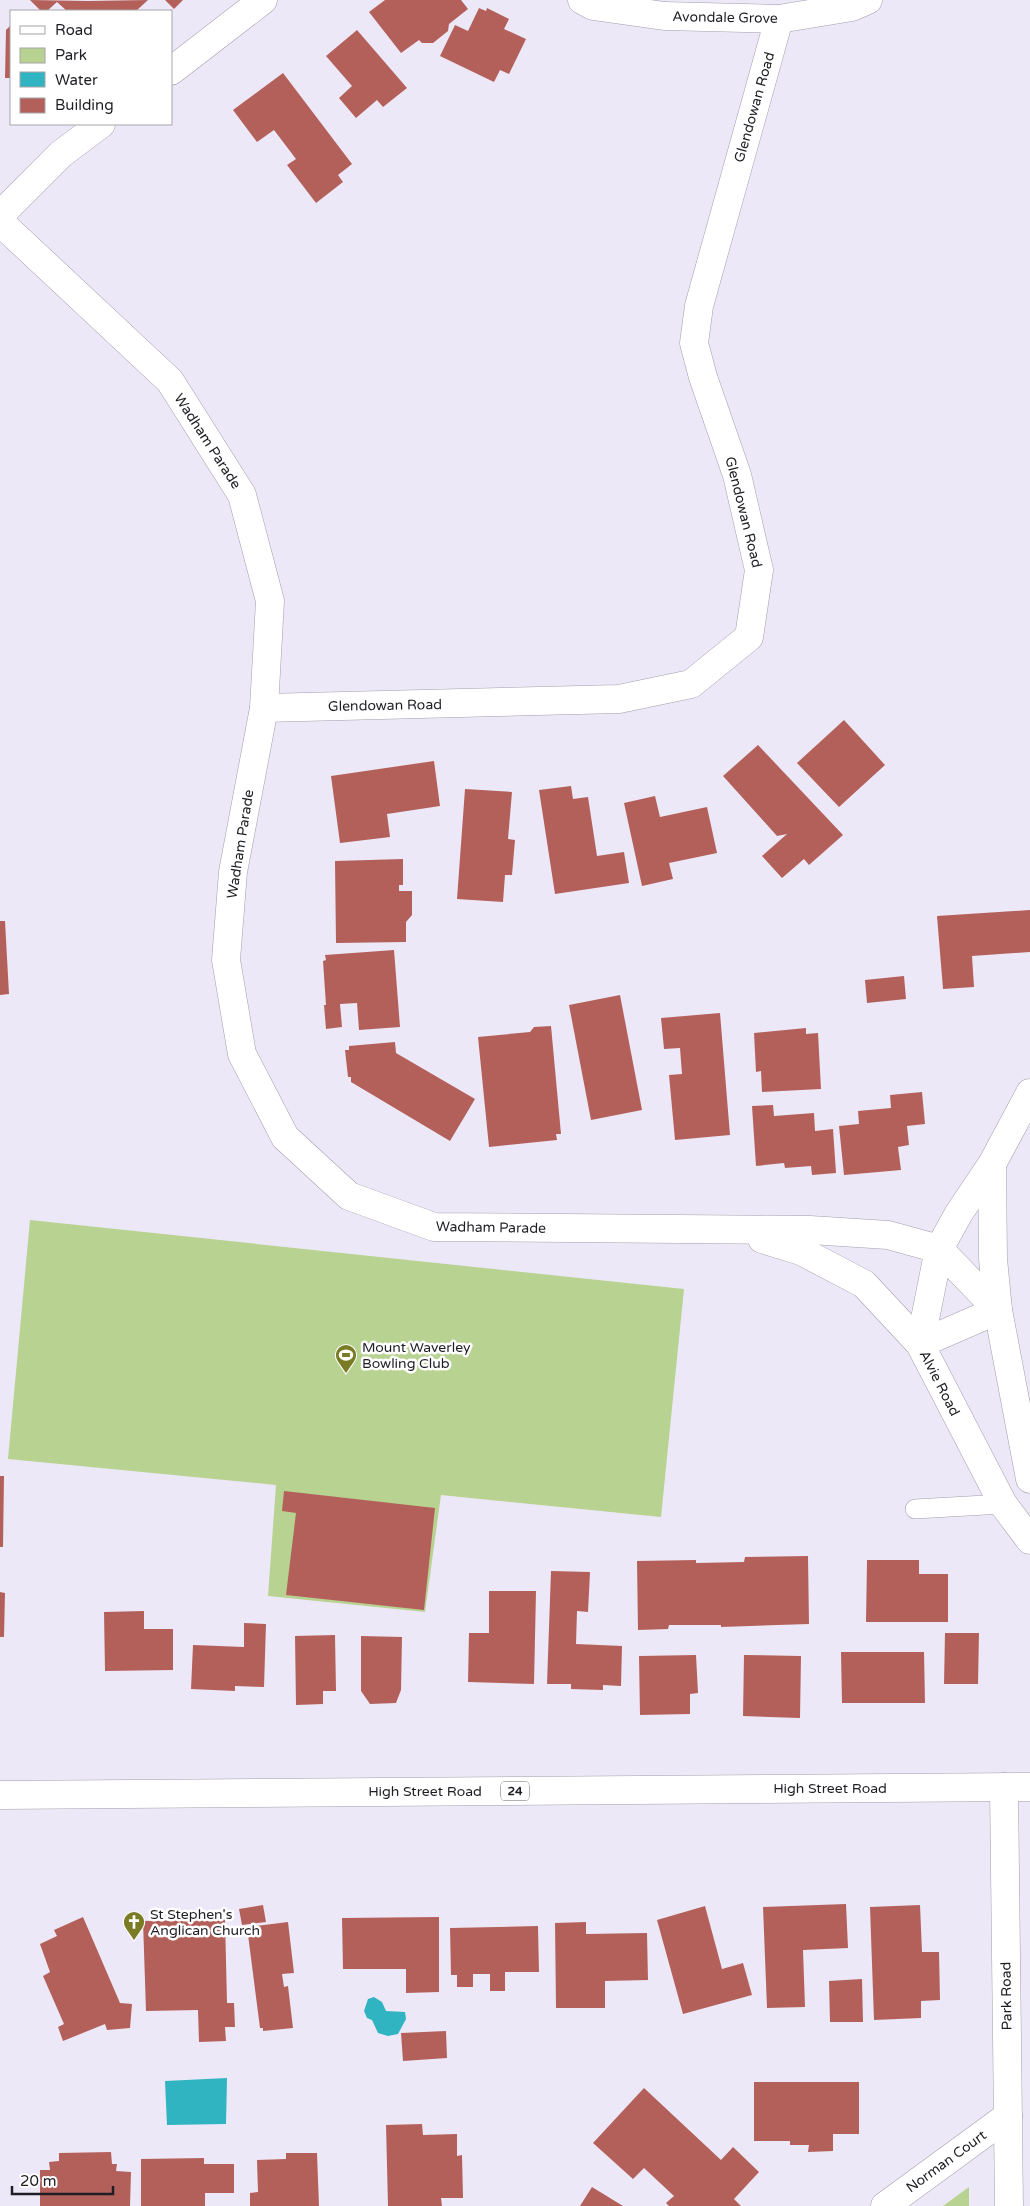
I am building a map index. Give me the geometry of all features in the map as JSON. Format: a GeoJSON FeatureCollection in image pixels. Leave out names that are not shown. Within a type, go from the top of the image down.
{"type":"FeatureCollection","features":[{"type":"Feature","properties":{"kind":"street"},"geometry":{"type":"LineString","coordinates":[[172,70],[263,0]]}},
{"type":"Feature","properties":{"kind":"street","name":"Avondale Grove"},"geometry":{"type":"LineString","coordinates":[[582,0],[593,6],[664,16],[779,20],[852,7],[868,0]]}},
{"type":"Feature","properties":{"kind":"street","name":"Glendowan Road"},"geometry":{"type":"LineString","coordinates":[[264,708],[619,699],[691,684],[749,637],[759,570],[737,475],[694,343],[699,306],[779,20]]}},
{"type":"Feature","properties":{"kind":"street"},"geometry":{"type":"LineString","coordinates":[[0,215],[61,154],[100,125]]}},
{"type":"Feature","properties":{"kind":"street","name":"Wadham Parade"},"geometry":{"type":"LineString","coordinates":[[0,222],[170,382],[242,495],[270,601],[264,708],[233,872],[226,960],[242,1054],[284,1137],[349,1196],[434,1227],[810,1230],[888,1235],[939,1249]]}},
{"type":"Feature","properties":{"kind":"street","name":"Alvie Road"},"geometry":{"type":"LineString","coordinates":[[1030,1093],[992,1164],[959,1213],[939,1249],[920,1344],[1003,1504],[1030,1540]]}},
{"type":"Feature","properties":{"kind":"street","name":"Alvie Road"},"geometry":{"type":"LineString","coordinates":[[992,1164],[993,1258],[998,1310],[1030,1479]]}},
{"type":"Feature","properties":{"kind":"street","name":"Wadham Parade"},"geometry":{"type":"LineString","coordinates":[[734,1230],[801,1251],[864,1284],[920,1344]]}},
{"type":"Feature","properties":{"kind":"street"},"geometry":{"type":"LineString","coordinates":[[920,1344],[998,1310],[939,1249]]}},
{"type":"Feature","properties":{"kind":"street","name":"High Street Road"},"geometry":{"type":"LineString","coordinates":[[0,1795],[1017,1787]]}},
{"type":"Feature","properties":{"kind":"street","name":"Park Road"},"geometry":{"type":"LineString","coordinates":[[1009,2206],[1008,2116],[1017,1787]]}},
{"type":"Feature","properties":{"kind":"street","name":"Norman Court"},"geometry":{"type":"LineString","coordinates":[[885,2206],[1008,2116]]}},
{"type":"Feature","properties":{"kind":"lane"},"geometry":{"type":"LineString","coordinates":[[915,1508],[1003,1504]]}},
{"type":"Feature","properties":{"kind":"green space","name":"Mount Waverley Bowling Club"},"geometry":{"type":"Polygon","coordinates":[[[30,1220],[684,1289],[661,1517],[441,1495],[425,1612],[268,1596],[276,1485],[8,1459],[30,1220]]]}},
{"type":"Feature","properties":{"kind":"green space"},"geometry":{"type":"Polygon","coordinates":[[[969,2187],[969,2206],[943,2206],[969,2187]]]}},
{"type":"Feature","properties":{"kind":"water"},"geometry":{"type":"Polygon","coordinates":[[[374,1997],[382,2002],[386,2011],[405,2012],[406,2019],[398,2034],[388,2036],[378,2033],[372,2020],[367,2018],[364,2011],[368,1999],[374,1997]]]}},
{"type":"Feature","properties":{"kind":"water"},"geometry":{"type":"Polygon","coordinates":[[[227,2078],[226,2124],[167,2125],[165,2081],[227,2078]]]}},
{"type":"Feature","properties":{"kind":"building"},"geometry":{"type":"Polygon","coordinates":[[[30,0],[148,0],[137,10],[66,10],[57,2],[48,10],[40,10],[30,0]]]}},
{"type":"Feature","properties":{"kind":"building"},"geometry":{"type":"Polygon","coordinates":[[[165,0],[183,0],[174,9],[165,0]]]}},
{"type":"Feature","properties":{"kind":"building"},"geometry":{"type":"Polygon","coordinates":[[[385,0],[461,0],[468,9],[449,24],[448,31],[433,43],[422,43],[419,40],[401,53],[369,12],[385,0]]]}},
{"type":"Feature","properties":{"kind":"building"},"geometry":{"type":"Polygon","coordinates":[[[479,8],[486,11],[487,8],[509,19],[504,29],[526,39],[509,74],[500,70],[494,82],[440,56],[455,25],[468,31],[479,8]]]}},
{"type":"Feature","properties":{"kind":"building"},"geometry":{"type":"Polygon","coordinates":[[[10,26],[10,78],[5,78],[6,30],[10,26]]]}},
{"type":"Feature","properties":{"kind":"building"},"geometry":{"type":"Polygon","coordinates":[[[357,30],[407,88],[383,107],[377,100],[356,118],[339,98],[352,86],[326,56],[357,30]]]}},
{"type":"Feature","properties":{"kind":"building"},"geometry":{"type":"Polygon","coordinates":[[[283,73],[352,164],[338,175],[343,182],[316,203],[287,165],[296,159],[274,130],[257,142],[233,110],[283,73]]]}},
{"type":"Feature","properties":{"kind":"building"},"geometry":{"type":"Polygon","coordinates":[[[844,720],[885,765],[839,807],[797,763],[844,720]]]}},
{"type":"Feature","properties":{"kind":"building"},"geometry":{"type":"Polygon","coordinates":[[[758,745],[843,835],[809,865],[804,859],[782,878],[762,856],[787,834],[777,836],[723,776],[758,745]]]}},
{"type":"Feature","properties":{"kind":"building"},"geometry":{"type":"Polygon","coordinates":[[[434,761],[440,806],[387,814],[390,837],[340,843],[331,776],[434,761]]]}},
{"type":"Feature","properties":{"kind":"building"},"geometry":{"type":"Polygon","coordinates":[[[571,786],[573,799],[588,797],[597,856],[624,852],[629,883],[555,894],[539,790],[571,786]]]}},
{"type":"Feature","properties":{"kind":"building"},"geometry":{"type":"Polygon","coordinates":[[[465,789],[512,792],[508,839],[515,840],[512,875],[505,875],[503,902],[457,899],[465,789]]]}},
{"type":"Feature","properties":{"kind":"building"},"geometry":{"type":"Polygon","coordinates":[[[655,796],[660,817],[707,807],[717,853],[669,863],[673,879],[642,886],[624,803],[655,796]]]}},
{"type":"Feature","properties":{"kind":"building"},"geometry":{"type":"Polygon","coordinates":[[[403,859],[403,885],[399,885],[399,891],[412,891],[412,915],[406,922],[406,942],[336,943],[335,861],[403,859]]]}},
{"type":"Feature","properties":{"kind":"building"},"geometry":{"type":"Polygon","coordinates":[[[1030,910],[1030,952],[972,956],[974,987],[943,989],[937,916],[1030,910]]]}},
{"type":"Feature","properties":{"kind":"building"},"geometry":{"type":"Polygon","coordinates":[[[0,921],[5,921],[9,994],[0,995],[0,921]]]}},
{"type":"Feature","properties":{"kind":"building"},"geometry":{"type":"Polygon","coordinates":[[[394,950],[400,1027],[359,1030],[357,1003],[340,1004],[342,1027],[326,1029],[323,961],[326,960],[325,955],[394,950]]]}},
{"type":"Feature","properties":{"kind":"building"},"geometry":{"type":"Polygon","coordinates":[[[904,976],[906,999],[867,1003],[865,980],[904,976]]]}},
{"type":"Feature","properties":{"kind":"building"},"geometry":{"type":"Polygon","coordinates":[[[620,995],[642,1110],[591,1120],[569,1005],[620,995]]]}},
{"type":"Feature","properties":{"kind":"building"},"geometry":{"type":"Polygon","coordinates":[[[720,1013],[730,1135],[675,1140],[669,1075],[682,1074],[680,1048],[664,1049],[661,1018],[720,1013]]]}},
{"type":"Feature","properties":{"kind":"building"},"geometry":{"type":"Polygon","coordinates":[[[551,1026],[561,1134],[556,1134],[557,1140],[489,1147],[478,1037],[530,1032],[534,1027],[551,1026]]]}},
{"type":"Feature","properties":{"kind":"building"},"geometry":{"type":"Polygon","coordinates":[[[806,1028],[806,1034],[818,1033],[821,1089],[762,1092],[761,1071],[756,1072],[754,1033],[806,1028]]]}},
{"type":"Feature","properties":{"kind":"building"},"geometry":{"type":"Polygon","coordinates":[[[395,1042],[396,1053],[475,1099],[450,1141],[351,1082],[351,1077],[348,1077],[345,1050],[349,1050],[349,1046],[395,1042]]]}},
{"type":"Feature","properties":{"kind":"building"},"geometry":{"type":"Polygon","coordinates":[[[922,1092],[925,1124],[907,1126],[909,1145],[898,1147],[901,1170],[844,1175],[839,1126],[859,1124],[858,1111],[891,1108],[890,1095],[922,1092]]]}},
{"type":"Feature","properties":{"kind":"building"},"geometry":{"type":"Polygon","coordinates":[[[773,1105],[774,1116],[814,1113],[815,1131],[833,1129],[836,1173],[812,1175],[811,1166],[785,1168],[784,1163],[756,1166],[752,1106],[773,1105]]]}},
{"type":"Feature","properties":{"kind":"building"},"geometry":{"type":"Polygon","coordinates":[[[0,1476],[4,1476],[3,1547],[0,1547],[0,1476]]]}},
{"type":"Feature","properties":{"kind":"building"},"geometry":{"type":"Polygon","coordinates":[[[284,1491],[435,1508],[424,1610],[286,1595],[296,1513],[282,1511],[284,1491]]]}},
{"type":"Feature","properties":{"kind":"building"},"geometry":{"type":"Polygon","coordinates":[[[808,1556],[809,1624],[721,1627],[721,1625],[669,1625],[668,1629],[638,1630],[637,1561],[696,1560],[696,1563],[744,1562],[745,1557],[808,1556]]]}},
{"type":"Feature","properties":{"kind":"building"},"geometry":{"type":"Polygon","coordinates":[[[867,1560],[919,1560],[919,1574],[948,1574],[948,1622],[866,1622],[867,1560]]]}},
{"type":"Feature","properties":{"kind":"building"},"geometry":{"type":"Polygon","coordinates":[[[551,1571],[590,1572],[588,1612],[577,1611],[576,1644],[622,1646],[621,1686],[603,1685],[603,1690],[571,1689],[571,1684],[547,1684],[551,1571]]]}},
{"type":"Feature","properties":{"kind":"building"},"geometry":{"type":"Polygon","coordinates":[[[489,1591],[536,1591],[534,1684],[468,1682],[469,1633],[489,1633],[489,1591]]]}},
{"type":"Feature","properties":{"kind":"building"},"geometry":{"type":"Polygon","coordinates":[[[0,1592],[5,1593],[4,1637],[0,1637],[0,1592]]]}},
{"type":"Feature","properties":{"kind":"building"},"geometry":{"type":"Polygon","coordinates":[[[144,1611],[144,1629],[173,1629],[173,1670],[105,1671],[104,1612],[144,1611]]]}},
{"type":"Feature","properties":{"kind":"building"},"geometry":{"type":"Polygon","coordinates":[[[244,1623],[266,1624],[264,1687],[235,1686],[235,1691],[191,1689],[193,1645],[244,1647],[244,1623]]]}},
{"type":"Feature","properties":{"kind":"building"},"geometry":{"type":"Polygon","coordinates":[[[945,1633],[979,1633],[978,1684],[944,1684],[945,1633]]]}},
{"type":"Feature","properties":{"kind":"building"},"geometry":{"type":"Polygon","coordinates":[[[335,1635],[336,1691],[323,1691],[323,1704],[296,1705],[295,1636],[335,1635]]]}},
{"type":"Feature","properties":{"kind":"building"},"geometry":{"type":"Polygon","coordinates":[[[361,1636],[402,1637],[401,1690],[396,1703],[370,1704],[361,1691],[361,1636]]]}},
{"type":"Feature","properties":{"kind":"building"},"geometry":{"type":"Polygon","coordinates":[[[841,1652],[924,1652],[925,1703],[842,1703],[841,1652]]]}},
{"type":"Feature","properties":{"kind":"building"},"geometry":{"type":"Polygon","coordinates":[[[696,1655],[698,1693],[690,1694],[690,1714],[640,1715],[639,1656],[696,1655]]]}},
{"type":"Feature","properties":{"kind":"building"},"geometry":{"type":"Polygon","coordinates":[[[744,1655],[801,1656],[800,1718],[743,1716],[744,1655]]]}},
{"type":"Feature","properties":{"kind":"building"},"geometry":{"type":"Polygon","coordinates":[[[846,1904],[848,1948],[803,1950],[805,2007],[767,2008],[763,1907],[846,1904]]]}},
{"type":"Feature","properties":{"kind":"building"},"geometry":{"type":"Polygon","coordinates":[[[263,1905],[266,1922],[242,1925],[239,1909],[263,1905]]]}},
{"type":"Feature","properties":{"kind":"building"},"geometry":{"type":"Polygon","coordinates":[[[920,1905],[922,1952],[939,1952],[940,2000],[921,2001],[921,2018],[874,2020],[870,1907],[920,1905]]]}},
{"type":"Feature","properties":{"kind":"building"},"geometry":{"type":"Polygon","coordinates":[[[705,1906],[722,1969],[743,1963],[752,1995],[683,2014],[657,1920],[705,1906]]]}},
{"type":"Feature","properties":{"kind":"building"},"geometry":{"type":"Polygon","coordinates":[[[83,1917],[120,2003],[132,2004],[130,2028],[107,2030],[105,2024],[63,2041],[58,2027],[64,2024],[43,1976],[50,1972],[40,1944],[57,1936],[54,1930],[83,1917]]]}},
{"type":"Feature","properties":{"kind":"building"},"geometry":{"type":"Polygon","coordinates":[[[439,1917],[439,1992],[406,1993],[406,1969],[343,1969],[342,1918],[439,1917]]]}},
{"type":"Feature","properties":{"kind":"building"},"geometry":{"type":"Polygon","coordinates":[[[225,1919],[227,2003],[234,2003],[235,2027],[225,2027],[226,2041],[199,2042],[198,2010],[146,2011],[143,1921],[225,1919]]]}},
{"type":"Feature","properties":{"kind":"building"},"geometry":{"type":"Polygon","coordinates":[[[288,1922],[294,1973],[282,1974],[284,1987],[288,1986],[293,2028],[263,2031],[263,2028],[260,2028],[247,1927],[288,1922]]]}},
{"type":"Feature","properties":{"kind":"building"},"geometry":{"type":"Polygon","coordinates":[[[586,1922],[586,1934],[647,1933],[648,1980],[605,1981],[605,2008],[556,2008],[555,1923],[586,1922]]]}},
{"type":"Feature","properties":{"kind":"building"},"geometry":{"type":"Polygon","coordinates":[[[538,1926],[539,1972],[505,1972],[505,1991],[490,1991],[490,1974],[473,1974],[473,1987],[457,1987],[457,1975],[451,1975],[450,1928],[538,1926]]]}},
{"type":"Feature","properties":{"kind":"building"},"geometry":{"type":"Polygon","coordinates":[[[862,1979],[863,2022],[830,2022],[829,1981],[862,1979]]]}},
{"type":"Feature","properties":{"kind":"building"},"geometry":{"type":"Polygon","coordinates":[[[446,2031],[447,2058],[403,2061],[401,2033],[446,2031]]]}},
{"type":"Feature","properties":{"kind":"building"},"geometry":{"type":"Polygon","coordinates":[[[754,2082],[859,2082],[859,2134],[833,2134],[833,2151],[808,2152],[809,2145],[790,2145],[790,2141],[754,2141],[754,2082]]]}},
{"type":"Feature","properties":{"kind":"building"},"geometry":{"type":"Polygon","coordinates":[[[644,2088],[721,2160],[733,2147],[759,2172],[734,2199],[741,2206],[669,2206],[666,2203],[674,2196],[644,2168],[633,2179],[593,2143],[644,2088]]]}},
{"type":"Feature","properties":{"kind":"building"},"geometry":{"type":"Polygon","coordinates":[[[422,2124],[423,2135],[457,2134],[457,2156],[462,2155],[463,2198],[441,2198],[442,2206],[388,2206],[386,2125],[422,2124]]]}},
{"type":"Feature","properties":{"kind":"building"},"geometry":{"type":"Polygon","coordinates":[[[111,2152],[112,2164],[117,2164],[116,2171],[131,2172],[130,2206],[40,2206],[40,2170],[50,2170],[49,2162],[59,2161],[59,2153],[111,2152]]]}},
{"type":"Feature","properties":{"kind":"building"},"geometry":{"type":"Polygon","coordinates":[[[286,2153],[317,2153],[319,2206],[250,2206],[250,2193],[258,2192],[257,2160],[286,2159],[286,2153]]]}},
{"type":"Feature","properties":{"kind":"building"},"geometry":{"type":"Polygon","coordinates":[[[204,2158],[204,2164],[234,2164],[234,2193],[205,2193],[205,2206],[141,2206],[141,2159],[204,2158]]]}},
{"type":"Feature","properties":{"kind":"building"},"geometry":{"type":"Polygon","coordinates":[[[592,2187],[623,2206],[580,2206],[592,2187]]]}},
{"type":"Feature","properties":{"kind":"place","name":"Mount Waverley Bowling Club"},"geometry":{"type":"Point","coordinates":[346,1374]}},
{"type":"Feature","properties":{"kind":"place","name":"St Stephen's Anglican Church"},"geometry":{"type":"Point","coordinates":[134,1941]}}]}
